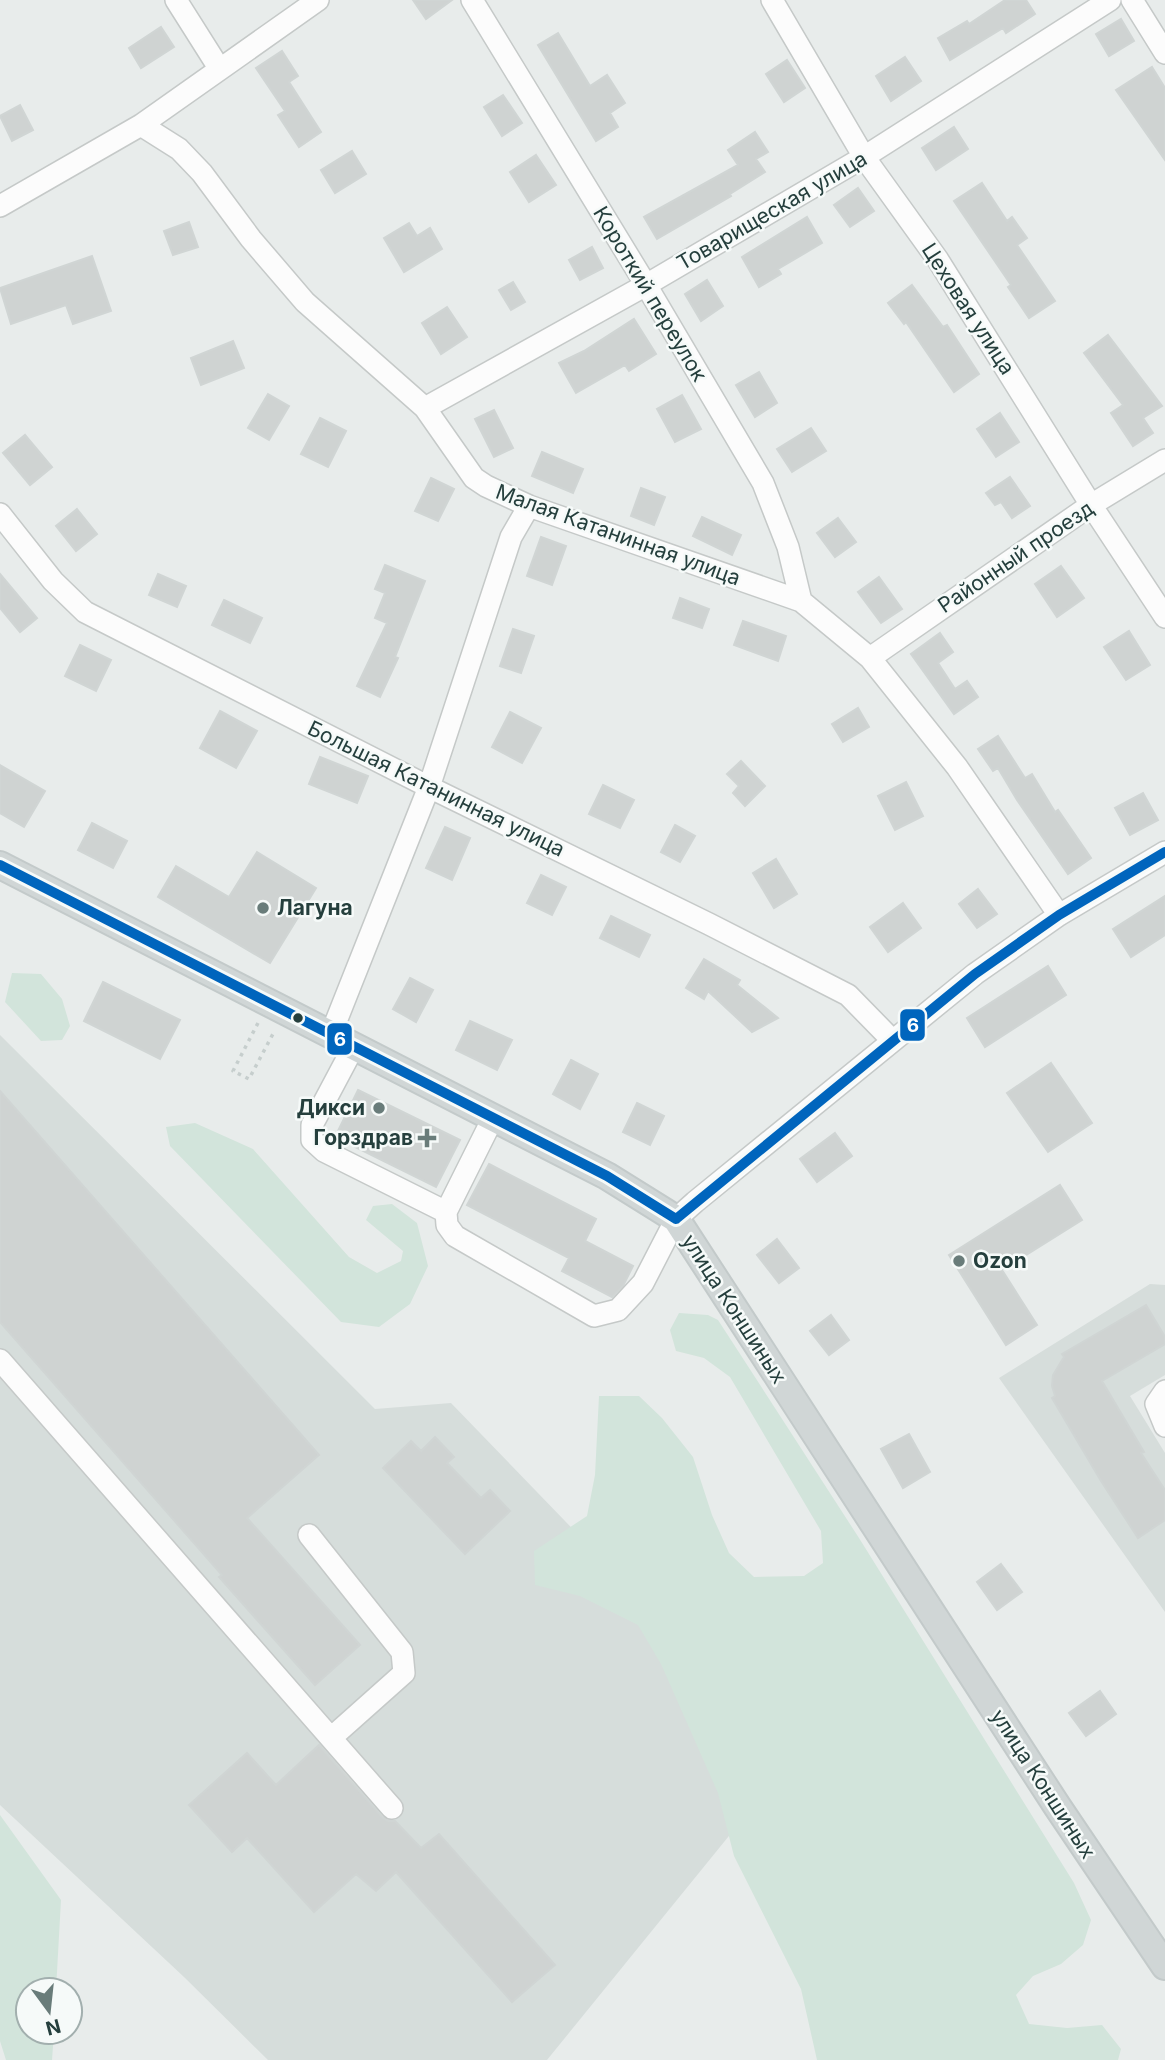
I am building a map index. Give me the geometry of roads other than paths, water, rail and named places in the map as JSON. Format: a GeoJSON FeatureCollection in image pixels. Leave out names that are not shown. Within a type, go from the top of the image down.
{"type":"FeatureCollection","features":[{"type":"Feature","properties":{"kind":"main road","name":"улица Коншиных"},"geometry":{"type":"LineString","coordinates":[[0,865],[607,1176],[676,1219],[1057,1806],[1165,1966]]}},
{"type":"Feature","properties":{"kind":"street"},"geometry":{"type":"LineString","coordinates":[[176,0],[219,68]]}},
{"type":"Feature","properties":{"kind":"street"},"geometry":{"type":"LineString","coordinates":[[0,206],[141,125],[318,0]]}},
{"type":"Feature","properties":{"kind":"street","name":"Короткий переулок"},"geometry":{"type":"LineString","coordinates":[[472,0],[763,483],[788,547],[801,601]]}},
{"type":"Feature","properties":{"kind":"street","name":"Цеховая улица"},"geometry":{"type":"LineString","coordinates":[[772,0],[864,157],[938,260],[1091,505],[1165,617]]}},
{"type":"Feature","properties":{"kind":"street","name":"Товарищеская улица"},"geometry":{"type":"LineString","coordinates":[[425,408],[646,285],[864,157],[1110,0]]}},
{"type":"Feature","properties":{"kind":"street"},"geometry":{"type":"LineString","coordinates":[[1132,0],[1165,53]]}},
{"type":"Feature","properties":{"kind":"street","name":"Малая Катанинная улица"},"geometry":{"type":"LineString","coordinates":[[141,125],[179,149],[202,173],[251,239],[305,302],[425,408],[474,478],[529,506],[801,601],[870,658],[957,767],[1059,915]]}},
{"type":"Feature","properties":{"kind":"street","name":"Районный проезд"},"geometry":{"type":"LineString","coordinates":[[870,658],[1091,505],[1165,460]]}},
{"type":"Feature","properties":{"kind":"street"},"geometry":{"type":"LineString","coordinates":[[446,1212],[324,1151],[312,1140],[312,1125],[429,787],[511,537],[529,506]]}},
{"type":"Feature","properties":{"kind":"street","name":"Большая Катанинная улица"},"geometry":{"type":"LineString","coordinates":[[0,514],[53,581],[85,612],[848,995],[892,1040]]}},
{"type":"Feature","properties":{"kind":"street"},"geometry":{"type":"LineString","coordinates":[[494,1118],[446,1212],[447,1225],[455,1236],[594,1317],[618,1310],[643,1283],[676,1219],[975,974],[1059,915],[1165,852]]}},
{"type":"Feature","properties":{"kind":"street"},"geometry":{"type":"LineString","coordinates":[[0,1360],[392,1808]]}},
{"type":"Feature","properties":{"kind":"street"},"geometry":{"type":"LineString","coordinates":[[1160,1398],[1165,1426]]}},
{"type":"Feature","properties":{"kind":"street"},"geometry":{"type":"LineString","coordinates":[[309,1535],[402,1652],[404,1673],[331,1738]]}},
{"type":"Feature","properties":{"kind":"place","name":"Лагуна"},"geometry":{"type":"Point","coordinates":[263,908]}},
{"type":"Feature","properties":{"kind":"place","name":"Дикси"},"geometry":{"type":"Point","coordinates":[379,1108]}},
{"type":"Feature","properties":{"kind":"place","name":"Горздрав"},"geometry":{"type":"Point","coordinates":[427,1138]}},
{"type":"Feature","properties":{"kind":"place","name":"Ozon"},"geometry":{"type":"Point","coordinates":[959,1261]}}]}
